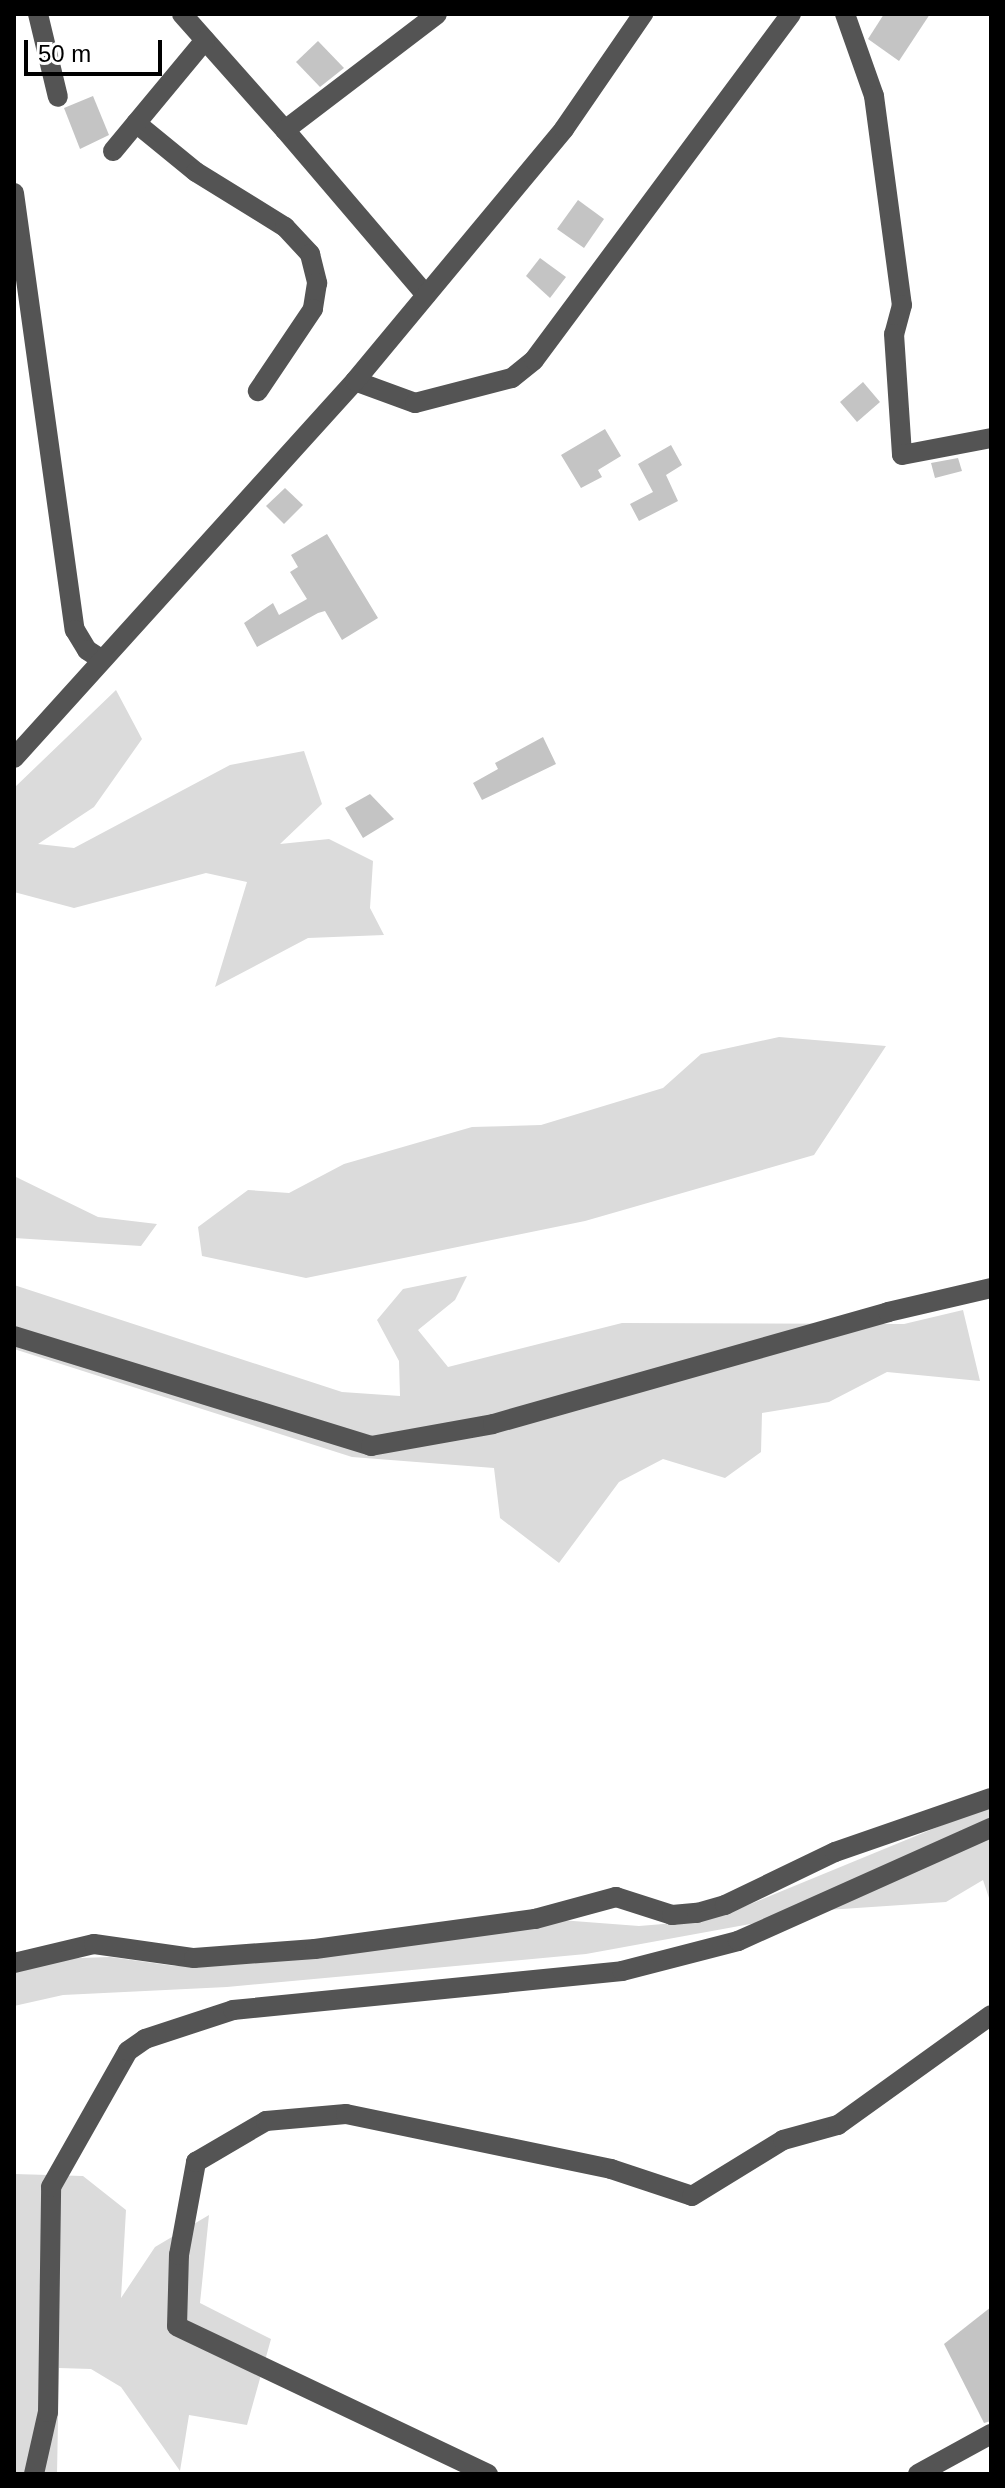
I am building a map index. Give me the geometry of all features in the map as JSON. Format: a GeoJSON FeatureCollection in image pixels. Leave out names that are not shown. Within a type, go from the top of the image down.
{"type":"FeatureCollection","features":[{"type":"Feature","properties":{"kind":"street"},"geometry":{"type":"LineString","coordinates":[[38,14],[58,97]]}},
{"type":"Feature","properties":{"kind":"street"},"geometry":{"type":"LineString","coordinates":[[182,14],[426,295]]}},
{"type":"Feature","properties":{"kind":"street"},"geometry":{"type":"LineString","coordinates":[[285,130],[437,14]]}},
{"type":"Feature","properties":{"kind":"street"},"geometry":{"type":"LineString","coordinates":[[14,758],[355,381],[564,129],[643,14]]}},
{"type":"Feature","properties":{"kind":"street"},"geometry":{"type":"LineString","coordinates":[[355,381],[415,403],[512,378],[534,360],[791,14]]}},
{"type":"Feature","properties":{"kind":"street"},"geometry":{"type":"LineString","coordinates":[[845,14],[874,96],[902,305],[894,334],[902,455],[991,438]]}},
{"type":"Feature","properties":{"kind":"street"},"geometry":{"type":"LineString","coordinates":[[113,151],[205,40]]}},
{"type":"Feature","properties":{"kind":"street"},"geometry":{"type":"LineString","coordinates":[[136,123],[196,172],[285,227],[310,254],[317,283],[313,309],[258,391]]}},
{"type":"Feature","properties":{"kind":"street"},"geometry":{"type":"LineString","coordinates":[[14,193],[75,630],[87,650],[101,659]]}},
{"type":"Feature","properties":{"kind":"street"},"geometry":{"type":"LineString","coordinates":[[14,1336],[371,1446],[493,1424],[888,1312],[991,1288]]}},
{"type":"Feature","properties":{"kind":"street"},"geometry":{"type":"LineString","coordinates":[[14,1963],[94,1944],[194,1958],[315,1949],[535,1919],[616,1897],[672,1915],[697,1913],[725,1905],[835,1852],[991,1798]]}},
{"type":"Feature","properties":{"kind":"street"},"geometry":{"type":"LineString","coordinates":[[34,2474],[48,2412],[51,2187],[128,2051],[145,2039],[233,2010],[622,1971],[738,1941],[991,1828]]}},
{"type":"Feature","properties":{"kind":"street"},"geometry":{"type":"LineString","coordinates":[[488,2474],[177,2326],[179,2255],[196,2162],[266,2121],[346,2114],[611,2169],[692,2196],[783,2140],[838,2125],[905,2072],[991,2015]]}},
{"type":"Feature","properties":{"kind":"street"},"geometry":{"type":"LineString","coordinates":[[918,2474],[991,2434]]}},
{"type":"Feature","properties":{"kind":"shaded area"},"geometry":{"type":"Polygon","coordinates":[[[116,690],[142,739],[94,807],[38,844],[74,848],[230,765],[304,751],[322,804],[280,844],[329,839],[373,861],[370,908],[384,935],[308,938],[215,987],[247,882],[206,873],[74,908],[14,892],[14,788],[116,690]]]}},
{"type":"Feature","properties":{"kind":"shaded area"},"geometry":{"type":"Polygon","coordinates":[[[779,1037],[886,1046],[814,1155],[585,1221],[306,1278],[202,1256],[198,1227],[248,1190],[289,1193],[344,1164],[472,1127],[541,1125],[663,1088],[701,1054],[779,1037]]]}},
{"type":"Feature","properties":{"kind":"shaded area"},"geometry":{"type":"Polygon","coordinates":[[[14,1176],[98,1217],[157,1224],[141,1246],[14,1238],[14,1176]]]}},
{"type":"Feature","properties":{"kind":"shaded area"},"geometry":{"type":"Polygon","coordinates":[[[467,1276],[455,1300],[418,1330],[448,1367],[622,1323],[904,1324],[963,1310],[980,1381],[887,1372],[829,1402],[762,1413],[761,1452],[725,1478],[663,1459],[619,1482],[559,1563],[500,1518],[494,1468],[352,1457],[14,1349],[14,1285],[342,1392],[400,1396],[399,1361],[377,1320],[403,1289],[467,1276]]]}},
{"type":"Feature","properties":{"kind":"shaded area"},"geometry":{"type":"Polygon","coordinates":[[[991,1805],[991,1904],[983,1880],[946,1902],[827,1910],[586,1954],[227,1987],[63,1995],[14,2006],[14,1972],[50,1959],[110,1957],[175,1966],[313,1958],[560,1920],[639,1926],[688,1922],[731,1912],[991,1805]]]}},
{"type":"Feature","properties":{"kind":"shaded area"},"geometry":{"type":"Polygon","coordinates":[[[14,2174],[83,2176],[126,2210],[121,2298],[155,2247],[209,2215],[200,2303],[271,2339],[247,2425],[189,2415],[180,2471],[121,2387],[91,2369],[59,2368],[57,2474],[14,2474],[14,2174]]]}},
{"type":"Feature","properties":{"kind":"building"},"geometry":{"type":"Polygon","coordinates":[[[884,14],[930,14],[899,61],[868,39],[884,14]]]}},
{"type":"Feature","properties":{"kind":"building"},"geometry":{"type":"Polygon","coordinates":[[[318,41],[344,68],[320,87],[296,62],[318,41]]]}},
{"type":"Feature","properties":{"kind":"building"},"geometry":{"type":"Polygon","coordinates":[[[93,96],[109,135],[80,149],[64,108],[93,96]]]}},
{"type":"Feature","properties":{"kind":"building"},"geometry":{"type":"Polygon","coordinates":[[[578,200],[604,219],[584,248],[557,229],[578,200]]]}},
{"type":"Feature","properties":{"kind":"building"},"geometry":{"type":"Polygon","coordinates":[[[540,258],[566,277],[550,298],[526,276],[540,258]]]}},
{"type":"Feature","properties":{"kind":"building"},"geometry":{"type":"Polygon","coordinates":[[[863,382],[880,402],[857,422],[840,402],[863,382]]]}},
{"type":"Feature","properties":{"kind":"building"},"geometry":{"type":"Polygon","coordinates":[[[605,429],[621,456],[598,470],[602,477],[581,488],[561,455],[605,429]]]}},
{"type":"Feature","properties":{"kind":"building"},"geometry":{"type":"Polygon","coordinates":[[[671,445],[682,465],[666,475],[678,501],[639,521],[630,504],[653,492],[638,464],[671,445]]]}},
{"type":"Feature","properties":{"kind":"building"},"geometry":{"type":"Polygon","coordinates":[[[958,458],[962,471],[935,478],[931,463],[958,458]]]}},
{"type":"Feature","properties":{"kind":"building"},"geometry":{"type":"Polygon","coordinates":[[[285,488],[303,505],[284,524],[266,506],[285,488]]]}},
{"type":"Feature","properties":{"kind":"building"},"geometry":{"type":"Polygon","coordinates":[[[327,534],[378,618],[342,640],[325,611],[257,647],[244,623],[273,603],[279,615],[307,599],[290,572],[298,567],[291,555],[327,534]]]}},
{"type":"Feature","properties":{"kind":"building"},"geometry":{"type":"Polygon","coordinates":[[[543,737],[556,764],[482,800],[473,783],[498,769],[495,763],[543,737]]]}},
{"type":"Feature","properties":{"kind":"building"},"geometry":{"type":"Polygon","coordinates":[[[370,794],[394,819],[363,838],[345,808],[370,794]]]}},
{"type":"Feature","properties":{"kind":"building"},"geometry":{"type":"Polygon","coordinates":[[[991,2307],[991,2421],[984,2423],[944,2344],[991,2307]]]}}]}
